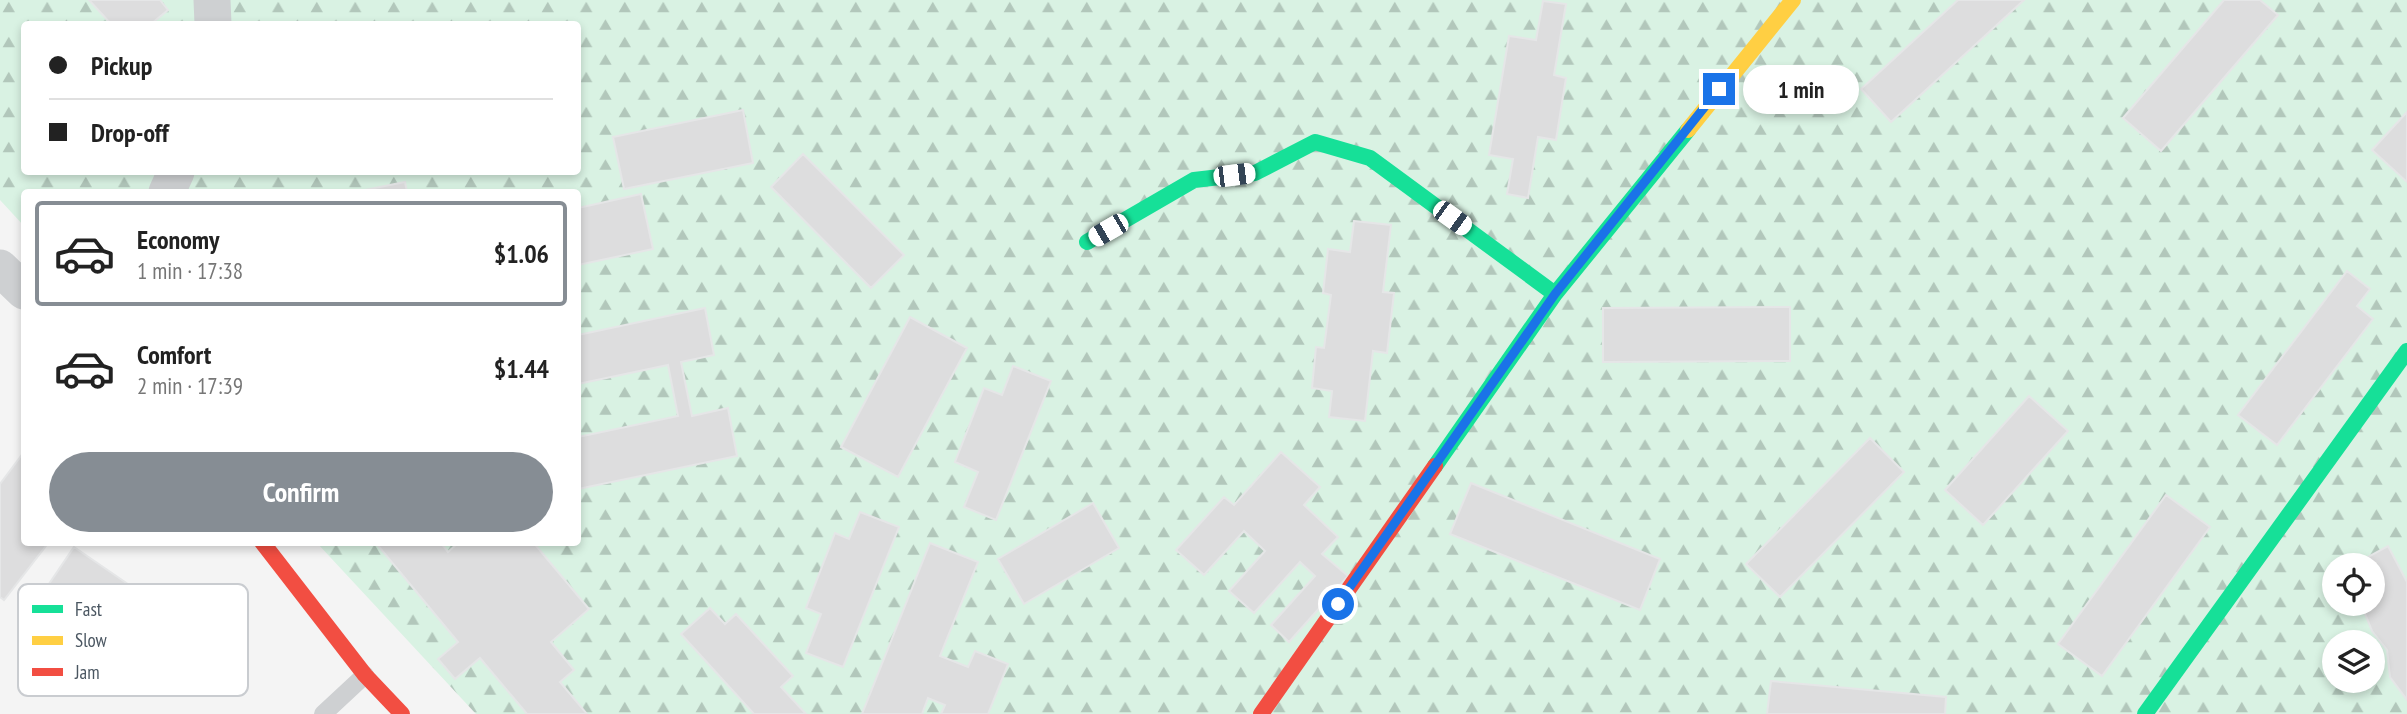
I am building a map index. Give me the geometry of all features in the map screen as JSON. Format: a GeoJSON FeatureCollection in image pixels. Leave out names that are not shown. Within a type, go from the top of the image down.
{"type":"FeatureCollection","features":[{"type":"Feature","properties":{"kind":"street"},"geometry":{"type":"LineString","coordinates":[[212,0],[214,21]]}},
{"type":"Feature","properties":{"kind":"street"},"geometry":{"type":"LineString","coordinates":[[1261,714],[1555,294],[1793,0]]}},
{"type":"Feature","properties":{"kind":"street"},"geometry":{"type":"LineString","coordinates":[[1087,242],[1194,180],[1255,173],[1315,142],[1370,158],[1555,294]]}},
{"type":"Feature","properties":{"kind":"street"},"geometry":{"type":"LineString","coordinates":[[0,268],[21,288]]}},
{"type":"Feature","properties":{"kind":"street"},"geometry":{"type":"LineString","coordinates":[[2146,714],[2407,351]]}},
{"type":"Feature","properties":{"kind":"street"},"geometry":{"type":"LineString","coordinates":[[265,546],[365,675],[402,714]]}},
{"type":"Feature","properties":{"kind":"lane"},"geometry":{"type":"LineString","coordinates":[[323,714],[365,675]]}},
{"type":"Feature","properties":{"kind":"green space"},"geometry":{"type":"Polygon","coordinates":[[[0,0],[2407,0],[2407,714],[476,714],[320,546],[581,546],[581,189],[21,189],[21,223],[0,200],[0,0]]]}},
{"type":"Feature","properties":{"kind":"building"},"geometry":{"type":"Polygon","coordinates":[[[89,0],[160,0],[168,10],[155,21],[108,21],[89,0]]]}},
{"type":"Feature","properties":{"kind":"building"},"geometry":{"type":"Polygon","coordinates":[[[1958,0],[2024,0],[1891,122],[1861,89],[1958,0]]]}},
{"type":"Feature","properties":{"kind":"building"},"geometry":{"type":"Polygon","coordinates":[[[2224,0],[2260,0],[2278,15],[2161,151],[2123,118],[2224,0]]]}},
{"type":"Feature","properties":{"kind":"building"},"geometry":{"type":"Polygon","coordinates":[[[1543,1],[1566,4],[1554,75],[1566,78],[1556,140],[1538,137],[1528,198],[1507,194],[1513,159],[1489,155],[1509,36],[1536,40],[1543,1]]]}},
{"type":"Feature","properties":{"kind":"building"},"geometry":{"type":"Polygon","coordinates":[[[743,110],[753,163],[624,189],[613,137],[743,110]]]}},
{"type":"Feature","properties":{"kind":"building"},"geometry":{"type":"Polygon","coordinates":[[[2407,112],[2407,182],[2372,150],[2407,112]]]}},
{"type":"Feature","properties":{"kind":"building"},"geometry":{"type":"Polygon","coordinates":[[[803,154],[904,255],[871,288],[771,187],[803,154]]]}},
{"type":"Feature","properties":{"kind":"building"},"geometry":{"type":"Polygon","coordinates":[[[405,182],[406,189],[370,189],[405,182]]]}},
{"type":"Feature","properties":{"kind":"building"},"geometry":{"type":"Polygon","coordinates":[[[641,194],[653,249],[581,264],[581,207],[641,194]]]}},
{"type":"Feature","properties":{"kind":"building"},"geometry":{"type":"Polygon","coordinates":[[[1354,221],[1391,225],[1383,292],[1394,293],[1387,353],[1373,351],[1365,421],[1329,417],[1332,391],[1312,388],[1316,347],[1324,348],[1331,295],[1323,293],[1328,249],[1350,252],[1354,221]]]}},
{"type":"Feature","properties":{"kind":"building"},"geometry":{"type":"Polygon","coordinates":[[[2347,271],[2370,289],[2357,306],[2373,319],[2277,445],[2238,415],[2347,271]]]}},
{"type":"Feature","properties":{"kind":"building"},"geometry":{"type":"Polygon","coordinates":[[[1790,307],[1790,361],[1603,362],[1603,308],[1790,307]]]}},
{"type":"Feature","properties":{"kind":"building"},"geometry":{"type":"Polygon","coordinates":[[[705,308],[714,355],[681,362],[692,416],[728,408],[737,456],[581,488],[581,436],[678,416],[668,365],[581,383],[581,334],[705,308]]]}},
{"type":"Feature","properties":{"kind":"building"},"geometry":{"type":"Polygon","coordinates":[[[910,317],[967,348],[898,477],[841,447],[910,317]]]}},
{"type":"Feature","properties":{"kind":"building"},"geometry":{"type":"Polygon","coordinates":[[[1013,366],[1051,381],[996,520],[964,507],[978,472],[955,462],[984,388],[1002,395],[1013,366]]]}},
{"type":"Feature","properties":{"kind":"building"},"geometry":{"type":"Polygon","coordinates":[[[2029,396],[2068,431],[1983,525],[1945,490],[2029,396]]]}},
{"type":"Feature","properties":{"kind":"building"},"geometry":{"type":"Polygon","coordinates":[[[1870,438],[1904,472],[1780,597],[1746,564],[1870,438]]]}},
{"type":"Feature","properties":{"kind":"building"},"geometry":{"type":"Polygon","coordinates":[[[1281,452],[1320,487],[1304,505],[1338,537],[1322,554],[1348,576],[1289,642],[1271,625],[1315,576],[1300,562],[1254,613],[1229,591],[1265,551],[1244,531],[1204,575],[1176,550],[1224,497],[1234,505],[1281,452]]]}},
{"type":"Feature","properties":{"kind":"building"},"geometry":{"type":"Polygon","coordinates":[[[21,456],[21,546],[46,546],[4,600],[0,597],[0,484],[21,456]]]}},
{"type":"Feature","properties":{"kind":"building"},"geometry":{"type":"Polygon","coordinates":[[[1471,483],[1660,559],[1640,610],[1450,534],[1471,483]]]}},
{"type":"Feature","properties":{"kind":"building"},"geometry":{"type":"Polygon","coordinates":[[[2166,495],[2210,527],[2102,676],[2058,644],[2166,495]]]}},
{"type":"Feature","properties":{"kind":"building"},"geometry":{"type":"Polygon","coordinates":[[[1093,503],[1119,548],[1024,604],[998,559],[1093,503]]]}},
{"type":"Feature","properties":{"kind":"building"},"geometry":{"type":"Polygon","coordinates":[[[860,512],[899,527],[843,667],[806,653],[821,614],[806,608],[835,533],[849,539],[860,512]]]}},
{"type":"Feature","properties":{"kind":"building"},"geometry":{"type":"Polygon","coordinates":[[[930,543],[978,562],[940,656],[968,667],[975,651],[1008,664],[988,714],[941,714],[945,705],[928,698],[922,714],[862,714],[930,543]]]}},
{"type":"Feature","properties":{"kind":"building"},"geometry":{"type":"Polygon","coordinates":[[[378,546],[443,546],[448,552],[455,546],[536,546],[589,609],[551,642],[574,670],[560,682],[587,714],[527,714],[480,658],[455,679],[438,659],[458,642],[378,546]]]}},
{"type":"Feature","properties":{"kind":"building"},"geometry":{"type":"Polygon","coordinates":[[[2388,546],[2407,582],[2407,700],[2390,677],[2385,630],[2372,630],[2366,616],[2385,616],[2385,553],[2375,553],[2388,546]]]}},
{"type":"Feature","properties":{"kind":"building"},"geometry":{"type":"Polygon","coordinates":[[[74,547],[128,584],[49,584],[74,547]]]}},
{"type":"Feature","properties":{"kind":"building"},"geometry":{"type":"Polygon","coordinates":[[[710,608],[725,624],[736,614],[793,676],[781,687],[806,714],[754,714],[681,634],[710,608]]]}},
{"type":"Feature","properties":{"kind":"building"},"geometry":{"type":"Polygon","coordinates":[[[1771,681],[1946,697],[1945,714],[1767,714],[1771,681]]]}},
{"type":"Feature","properties":{"kind":"traffic: fast"},"geometry":{"type":"LineString","coordinates":[[1435,466],[1555,294],[1688,130]]}},
{"type":"Feature","properties":{"kind":"traffic: fast"},"geometry":{"type":"LineString","coordinates":[[1087,242],[1194,180],[1255,173],[1315,142],[1370,158],[1555,294]]}},
{"type":"Feature","properties":{"kind":"traffic: fast"},"geometry":{"type":"LineString","coordinates":[[2145,714],[2407,351]]}},
{"type":"Feature","properties":{"kind":"traffic: slow"},"geometry":{"type":"LineString","coordinates":[[1688,130],[1793,0]]}},
{"type":"Feature","properties":{"kind":"traffic: jam"},"geometry":{"type":"LineString","coordinates":[[1261,714],[1435,466]]}},
{"type":"Feature","properties":{"kind":"traffic: jam"},"geometry":{"type":"LineString","coordinates":[[265,546],[365,675],[402,714]]}},
{"type":"Feature","properties":{"kind":"route"},"geometry":{"type":"LineString","coordinates":[[1338,604],[1555,294],[1719,89]]}}]}
